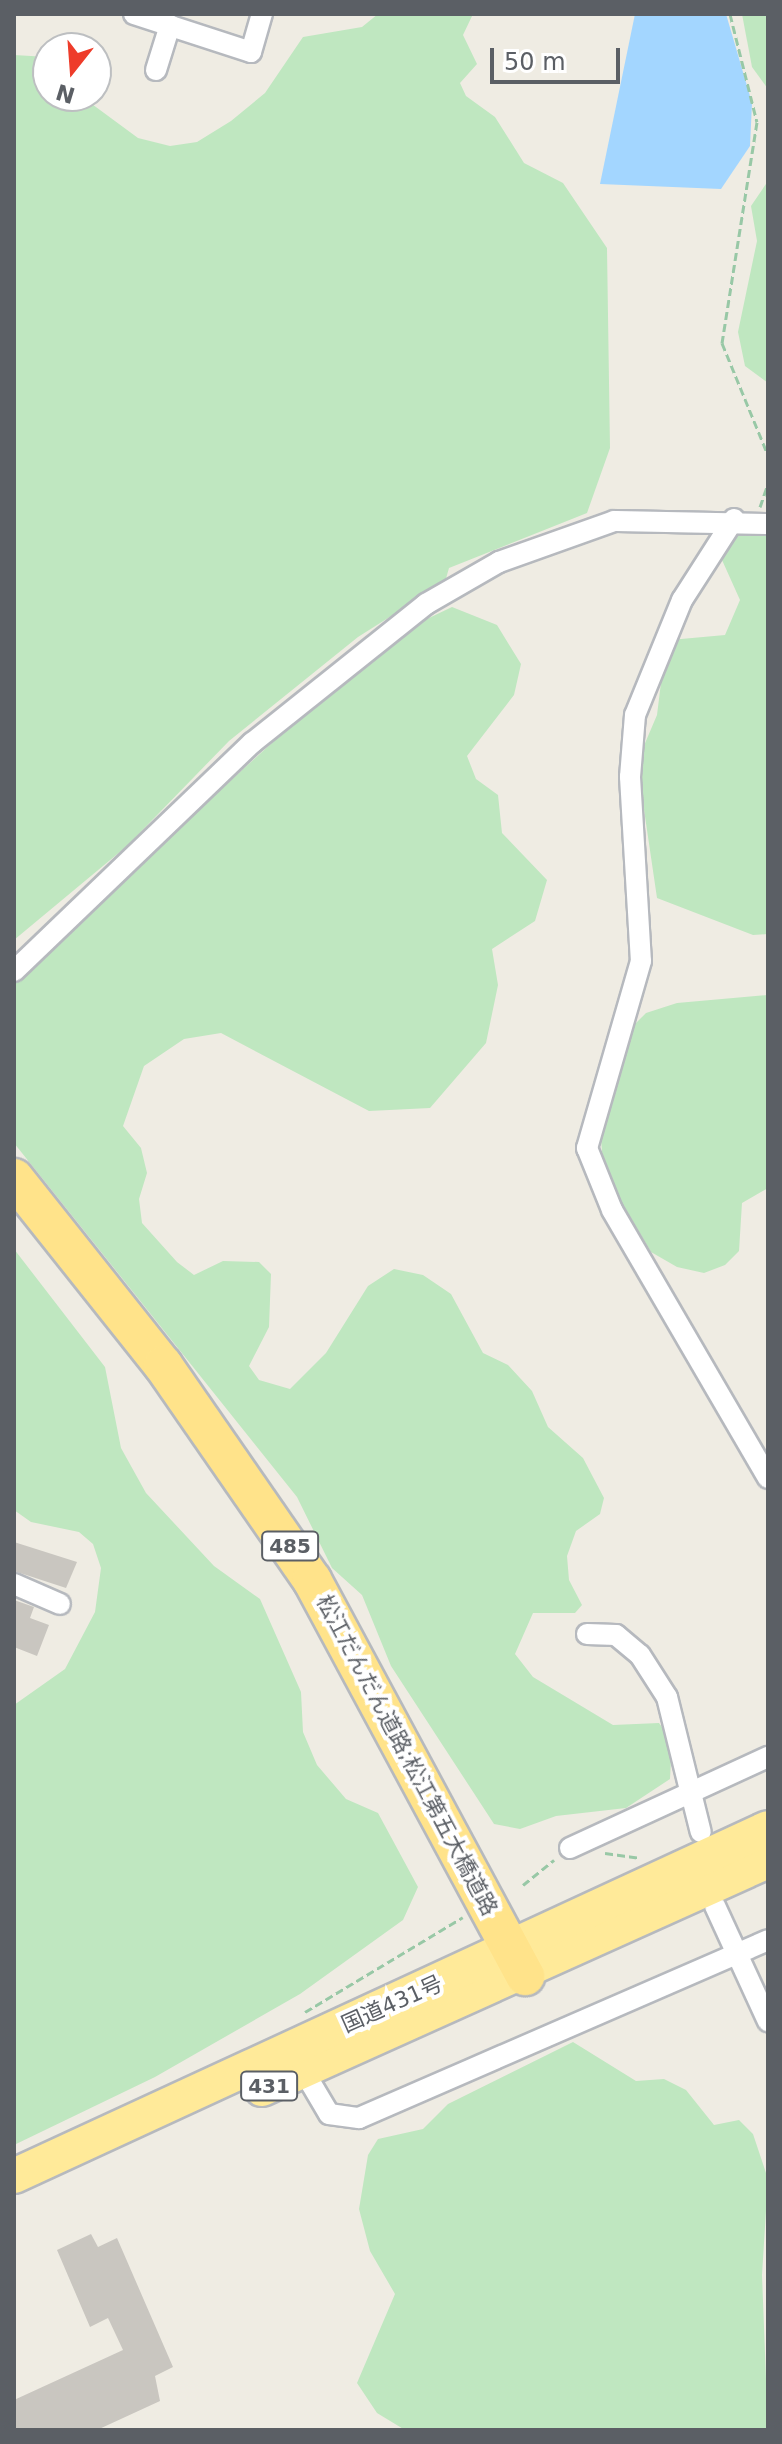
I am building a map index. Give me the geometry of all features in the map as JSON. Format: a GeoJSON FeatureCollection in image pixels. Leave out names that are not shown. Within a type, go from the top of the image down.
{"type":"FeatureCollection","features":[{"type":"Feature","properties":{"kind":"highway","name":"松江だんだん道路;松江第五大橋道路"},"geometry":{"type":"LineString","coordinates":[[14,1178],[163,1365],[270,1515],[371,1681],[519,1962]]}},
{"type":"Feature","properties":{"kind":"highway","name":"国道431号"},"geometry":{"type":"LineString","coordinates":[[14,2201],[303,2070],[519,1962],[768,1828]]}},
{"type":"Feature","properties":{"kind":"highway","name":"国道431号"},"geometry":{"type":"LineString","coordinates":[[14,2176],[519,1962],[768,1861]]}},
{"type":"Feature","properties":{"kind":"street"},"geometry":{"type":"LineString","coordinates":[[134,14],[251,52],[262,14]]}},
{"type":"Feature","properties":{"kind":"street"},"geometry":{"type":"LineString","coordinates":[[156,70],[170,25]]}},
{"type":"Feature","properties":{"kind":"street"},"geometry":{"type":"LineString","coordinates":[[14,971],[252,743],[426,604],[499,562],[614,521],[734,519],[768,524]]}},
{"type":"Feature","properties":{"kind":"street"},"geometry":{"type":"LineString","coordinates":[[734,519],[682,600],[635,715],[630,777],[641,961],[587,1148],[612,1210],[768,1478]]}},
{"type":"Feature","properties":{"kind":"street"},"geometry":{"type":"LineString","coordinates":[[14,1584],[60,1604]]}},
{"type":"Feature","properties":{"kind":"street"},"geometry":{"type":"LineString","coordinates":[[587,1634],[616,1635],[640,1655],[667,1697],[701,1832]]}},
{"type":"Feature","properties":{"kind":"street"},"geometry":{"type":"LineString","coordinates":[[570,1848],[768,1757]]}},
{"type":"Feature","properties":{"kind":"street"},"geometry":{"type":"LineString","coordinates":[[715,1906],[768,2021]]}},
{"type":"Feature","properties":{"kind":"street"},"geometry":{"type":"LineString","coordinates":[[303,2070],[329,2114],[359,2118],[768,1940]]}},
{"type":"Feature","properties":{"kind":"path"},"geometry":{"type":"LineString","coordinates":[[730,14],[757,122],[722,343],[768,455]]}},
{"type":"Feature","properties":{"kind":"path"},"geometry":{"type":"LineString","coordinates":[[523,1885],[570,1848],[657,1860]]}},
{"type":"Feature","properties":{"kind":"path"},"geometry":{"type":"LineString","coordinates":[[299,2016],[463,1917]]}},
{"type":"Feature","properties":{"kind":"green space"},"geometry":{"type":"Polygon","coordinates":[[[378,14],[473,14],[463,35],[477,64],[460,83],[466,96],[495,117],[524,163],[563,183],[607,248],[610,448],[587,513],[449,568],[445,582],[358,637],[229,741],[127,846],[14,940],[14,55],[32,56],[32,112],[103,112],[138,138],[170,146],[197,142],[231,121],[265,93],[303,37],[362,27],[378,14]]]}},
{"type":"Feature","properties":{"kind":"green space"},"geometry":{"type":"Polygon","coordinates":[[[742,14],[768,14],[768,89],[752,67],[742,14]]]}},
{"type":"Feature","properties":{"kind":"green space"},"geometry":{"type":"Polygon","coordinates":[[[768,181],[768,383],[745,366],[738,332],[757,241],[751,206],[768,181]]]}},
{"type":"Feature","properties":{"kind":"green space"},"geometry":{"type":"Polygon","coordinates":[[[768,519],[768,934],[753,935],[657,898],[637,762],[657,715],[665,650],[670,640],[725,635],[740,600],[722,560],[739,530],[768,519]]]}},
{"type":"Feature","properties":{"kind":"green space"},"geometry":{"type":"Polygon","coordinates":[[[452,607],[497,625],[521,664],[514,695],[467,756],[476,779],[498,795],[502,833],[547,880],[535,921],[492,949],[498,985],[486,1043],[430,1108],[369,1111],[221,1033],[184,1039],[144,1066],[123,1126],[141,1148],[147,1173],[139,1199],[142,1223],[177,1262],[194,1275],[223,1261],[259,1262],[271,1274],[269,1327],[249,1366],[259,1380],[290,1389],[326,1353],[368,1286],[394,1269],[423,1275],[451,1294],[483,1353],[508,1365],[532,1391],[548,1427],[583,1458],[604,1498],[600,1514],[576,1531],[567,1556],[569,1580],[582,1605],[575,1613],[533,1613],[515,1654],[533,1677],[613,1725],[659,1723],[672,1741],[670,1779],[626,1808],[556,1816],[520,1829],[494,1824],[391,1666],[362,1595],[332,1568],[297,1497],[14,1143],[14,985],[24,969],[354,668],[406,629],[452,607]]]}},
{"type":"Feature","properties":{"kind":"green space"},"geometry":{"type":"Polygon","coordinates":[[[768,995],[768,1188],[742,1203],[739,1251],[725,1265],[704,1273],[677,1267],[651,1252],[604,1173],[600,1129],[627,1032],[646,1013],[677,1003],[768,995]]]}},
{"type":"Feature","properties":{"kind":"green space"},"geometry":{"type":"Polygon","coordinates":[[[14,1249],[105,1367],[121,1448],[146,1493],[214,1566],[260,1599],[301,1692],[303,1732],[317,1765],[346,1799],[378,1813],[418,1887],[403,1920],[300,1994],[155,2077],[14,2145],[14,1705],[65,1669],[95,1612],[101,1568],[93,1544],[79,1532],[31,1522],[14,1510],[14,1249]]]}},
{"type":"Feature","properties":{"kind":"green space"},"geometry":{"type":"Polygon","coordinates":[[[573,2042],[636,2081],[664,2079],[686,2090],[714,2125],[739,2120],[753,2134],[768,2179],[762,2275],[768,2430],[405,2430],[377,2413],[357,2383],[395,2294],[370,2251],[359,2209],[368,2155],[378,2139],[423,2129],[448,2104],[573,2042]]]}},
{"type":"Feature","properties":{"kind":"water"},"geometry":{"type":"Polygon","coordinates":[[[635,14],[726,14],[752,103],[750,146],[721,189],[600,184],[635,14]]]}},
{"type":"Feature","properties":{"kind":"building"},"geometry":{"type":"Polygon","coordinates":[[[14,1542],[77,1562],[66,1588],[14,1571],[14,1542]]]}},
{"type":"Feature","properties":{"kind":"building"},"geometry":{"type":"Polygon","coordinates":[[[14,1600],[34,1607],[30,1618],[49,1625],[37,1656],[14,1647],[14,1600]]]}},
{"type":"Feature","properties":{"kind":"building"},"geometry":{"type":"Polygon","coordinates":[[[91,2234],[98,2247],[117,2238],[173,2367],[155,2376],[160,2401],[97,2430],[14,2430],[14,2400],[123,2350],[108,2318],[90,2327],[57,2250],[91,2234]]]}}]}
